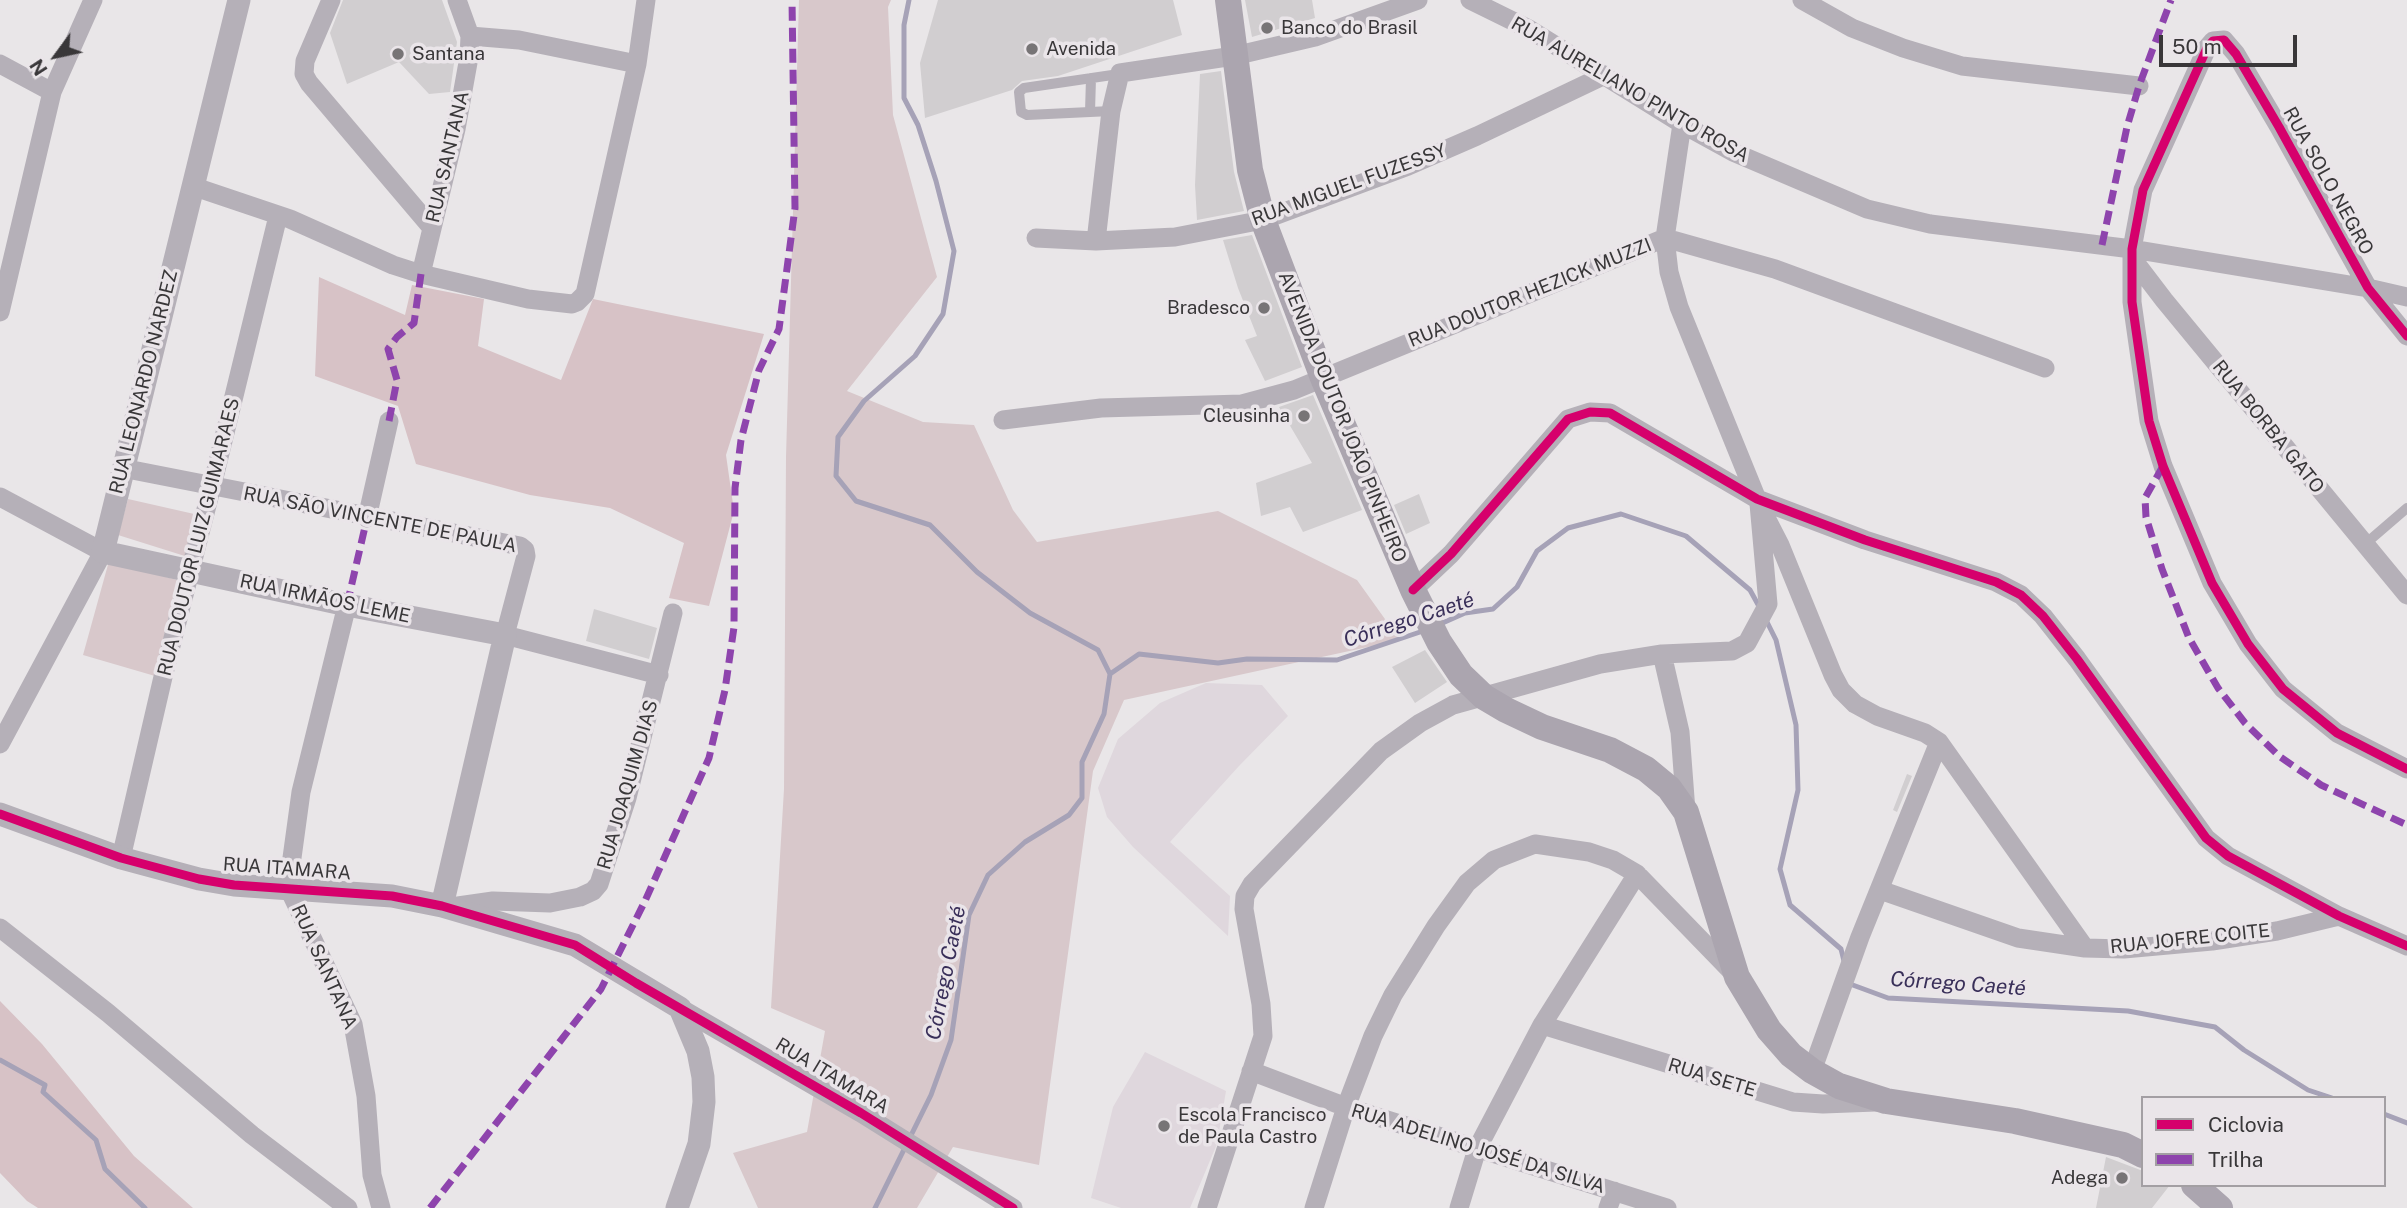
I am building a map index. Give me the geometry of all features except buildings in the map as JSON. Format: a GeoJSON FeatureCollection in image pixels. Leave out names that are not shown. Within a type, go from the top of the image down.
{"type":"FeatureCollection","features":[{"type":"Feature","properties":{"kind":"main road","name":"AVENIDA DOUTOR JOÃO PINHEIRO"},"geometry":{"type":"LineString","coordinates":[[1228,0],[1250,170],[1263,220],[1323,378],[1415,594],[1439,642],[1461,675],[1485,697],[1506,710],[1542,727],[1610,750],[1646,769],[1670,788],[1686,812],[1737,977],[1769,1030],[1791,1055],[1812,1071],[1839,1086],[1886,1101],[2015,1121],[2123,1145],[2141,1154]]}},
{"type":"Feature","properties":{"kind":"main road"},"geometry":{"type":"LineString","coordinates":[[2196,1187],[2220,1208]]}},
{"type":"Feature","properties":{"kind":"street"},"geometry":{"type":"LineString","coordinates":[[0,312],[52,92],[93,0]]}},
{"type":"Feature","properties":{"kind":"street","name":"RUA LEONARDO NARDEZ"},"geometry":{"type":"LineString","coordinates":[[0,744],[103,552],[239,0]]}},
{"type":"Feature","properties":{"kind":"street"},"geometry":{"type":"LineString","coordinates":[[331,0],[305,61],[304,74],[432,228]]}},
{"type":"Feature","properties":{"kind":"street","name":"RUA SANTANA"},"geometry":{"type":"LineString","coordinates":[[421,274],[456,129],[469,57],[470,36],[457,0]]}},
{"type":"Feature","properties":{"kind":"street"},"geometry":{"type":"LineString","coordinates":[[192,186],[302,224],[393,265],[421,274],[528,299],[572,304],[585,294],[637,64],[646,0]]}},
{"type":"Feature","properties":{"kind":"street"},"geometry":{"type":"LineString","coordinates":[[1096,241],[1111,111],[1120,74],[1234,56],[1315,37],[1418,0]]}},
{"type":"Feature","properties":{"kind":"street","name":"RUA AURELIANO PINTO ROSA"},"geometry":{"type":"LineString","coordinates":[[1470,0],[1529,29],[1682,124],[1733,152],[1867,209],[1930,224],[2368,288],[2407,297]]}},
{"type":"Feature","properties":{"kind":"street"},"geometry":{"type":"LineString","coordinates":[[1802,0],[1852,28],[1903,48],[1962,66],[2139,86]]}},
{"type":"Feature","properties":{"kind":"street"},"geometry":{"type":"LineString","coordinates":[[470,36],[519,40],[637,64]]}},
{"type":"Feature","properties":{"kind":"street","name":"RUA SOLO NEGRO"},"geometry":{"type":"LineString","coordinates":[[2132,253],[2143,190],[2207,48],[2213,41],[2224,40],[2279,127],[2368,288],[2407,336]]}},
{"type":"Feature","properties":{"kind":"street"},"geometry":{"type":"LineString","coordinates":[[0,64],[52,92]]}},
{"type":"Feature","properties":{"kind":"street","name":"RUA MIGUEL FUZESSY"},"geometry":{"type":"LineString","coordinates":[[1036,238],[1096,241],[1175,237],[1263,220],[1408,166],[1478,136],[1605,75]]}},
{"type":"Feature","properties":{"kind":"street"},"geometry":{"type":"LineString","coordinates":[[1682,124],[1665,238],[1669,272],[1679,307],[1758,501],[1780,545],[1841,690],[1855,704],[1877,716],[1925,733],[1939,742],[2085,948]]}},
{"type":"Feature","properties":{"kind":"street","name":"RUA DOUTOR LUIZ GUIMARAES"},"geometry":{"type":"LineString","coordinates":[[121,858],[163,677],[278,216]]}},
{"type":"Feature","properties":{"kind":"street","name":"RUA DOUTOR HEZICK MUZZI"},"geometry":{"type":"LineString","coordinates":[[1003,420],[1101,408],[1242,404],[1294,390],[1665,238],[1775,270],[2045,368]]}},
{"type":"Feature","properties":{"kind":"street"},"geometry":{"type":"LineString","coordinates":[[2132,253],[2132,302],[2149,421],[2163,466],[2212,583],[2248,644],[2283,689],[2337,733],[2407,769]]}},
{"type":"Feature","properties":{"kind":"street","name":"RUA BORBA GATO"},"geometry":{"type":"LineString","coordinates":[[2132,253],[2164,300],[2407,595]]}},
{"type":"Feature","properties":{"kind":"street"},"geometry":{"type":"LineString","coordinates":[[1415,594],[1568,419],[1590,411],[1610,413],[1758,501],[1865,540],[1996,582],[2021,595],[2043,616],[2077,659],[2206,838],[2228,856],[2339,916],[2407,946]]}},
{"type":"Feature","properties":{"kind":"street"},"geometry":{"type":"LineString","coordinates":[[367,518],[389,421]]}},
{"type":"Feature","properties":{"kind":"street","name":"RUA SÃO VINCENTE DE PAULA"},"geometry":{"type":"LineString","coordinates":[[122,468],[525,550],[526,556],[505,635],[444,907]]}},
{"type":"Feature","properties":{"kind":"street","name":"RUA IRMÃOS LEME"},"geometry":{"type":"LineString","coordinates":[[0,497],[103,552],[347,605],[505,635],[659,675]]}},
{"type":"Feature","properties":{"kind":"street"},"geometry":{"type":"LineString","coordinates":[[1206,1208],[1263,1036],[1264,1024],[1244,909],[1245,896],[1252,884],[1381,751],[1420,723],[1453,705],[1600,664],[1662,654],[1732,651],[1747,643],[1767,609],[1758,501]]}},
{"type":"Feature","properties":{"kind":"street","name":"RUA SANTANA"},"geometry":{"type":"LineString","coordinates":[[347,605],[301,792],[288,887],[353,1024],[366,1096],[372,1175],[381,1208]]}},
{"type":"Feature","properties":{"kind":"street","name":"RUA JOAQUIM DIAS"},"geometry":{"type":"LineString","coordinates":[[444,907],[493,901],[550,902],[580,897],[593,891],[604,870],[627,798],[673,613]]}},
{"type":"Feature","properties":{"kind":"street"},"geometry":{"type":"LineString","coordinates":[[1662,654],[1680,732],[1686,812]]}},
{"type":"Feature","properties":{"kind":"street"},"geometry":{"type":"LineString","coordinates":[[1812,1071],[1860,937],[1939,742]]}},
{"type":"Feature","properties":{"kind":"street","name":"RUA ITAMARA"},"geometry":{"type":"LineString","coordinates":[[1,817],[121,858],[199,879],[234,885],[393,895],[575,945],[861,1112],[1013,1208]]}},
{"type":"Feature","properties":{"kind":"street"},"geometry":{"type":"LineString","coordinates":[[1314,1208],[1346,1107],[1373,1036],[1393,995],[1466,883],[1494,860],[1535,845],[1545,845],[1589,852],[1613,860],[1637,874],[1737,977]]}},
{"type":"Feature","properties":{"kind":"street"},"geometry":{"type":"LineString","coordinates":[[1459,1208],[1477,1149],[1542,1025],[1637,874]]}},
{"type":"Feature","properties":{"kind":"street","name":"RUA JOFRE COITE"},"geometry":{"type":"LineString","coordinates":[[1880,890],[2018,938],[2085,948],[2124,948],[2211,941],[2277,931],[2339,916]]}},
{"type":"Feature","properties":{"kind":"street"},"geometry":{"type":"LineString","coordinates":[[0,928],[108,1013],[252,1135],[348,1208]]}},
{"type":"Feature","properties":{"kind":"street"},"geometry":{"type":"LineString","coordinates":[[677,1208],[699,1144],[704,1102],[698,1051],[680,1008]]}},
{"type":"Feature","properties":{"kind":"street","name":"RUA SETE"},"geometry":{"type":"LineString","coordinates":[[1542,1025],[1793,1102],[1823,1104],[1886,1101]]}},
{"type":"Feature","properties":{"kind":"street","name":"RUA ADELINO JOSÉ DA SILVA"},"geometry":{"type":"LineString","coordinates":[[1251,1071],[1346,1107],[1477,1149],[1611,1200],[1667,1208]]}},
{"type":"Feature","properties":{"kind":"lane"},"geometry":{"type":"LineString","coordinates":[[1111,111],[1027,116],[1021,112],[1019,96],[1024,88],[1120,74]]}},
{"type":"Feature","properties":{"kind":"lane"},"geometry":{"type":"LineString","coordinates":[[1090,112],[1091,78]]}},
{"type":"Feature","properties":{"kind":"lane"},"geometry":{"type":"LineString","coordinates":[[2364,545],[2407,508]]}},
{"type":"Feature","properties":{"kind":"shaded area"},"geometry":{"type":"Polygon","coordinates":[[[799,0],[891,0],[888,7],[893,115],[937,277],[847,391],[923,422],[974,425],[1013,510],[1037,542],[1218,511],[1357,580],[1400,640],[1124,700],[1093,771],[1039,1165],[953,1147],[917,1208],[758,1208],[733,1153],[807,1132],[825,1031],[771,1008],[784,789],[786,457],[799,0]]]}},
{"type":"Feature","properties":{"kind":"shaded area"},"geometry":{"type":"Polygon","coordinates":[[[319,277],[405,315],[412,285],[484,299],[478,346],[561,380],[593,299],[764,334],[726,455],[734,511],[709,606],[669,598],[684,543],[610,508],[530,495],[416,464],[398,406],[315,376],[319,277]]]}},
{"type":"Feature","properties":{"kind":"shaded area"},"geometry":{"type":"Polygon","coordinates":[[[128,499],[203,516],[188,557],[118,535],[128,499]]]}},
{"type":"Feature","properties":{"kind":"shaded area"},"geometry":{"type":"Polygon","coordinates":[[[109,561],[177,580],[155,676],[83,655],[109,561]]]}},
{"type":"Feature","properties":{"kind":"shaded area"},"geometry":{"type":"Polygon","coordinates":[[[1206,683],[1262,685],[1288,716],[1170,842],[1230,896],[1228,936],[1133,847],[1107,817],[1098,788],[1118,739],[1160,703],[1206,683]]]}},
{"type":"Feature","properties":{"kind":"shaded area"},"geometry":{"type":"Polygon","coordinates":[[[0,1001],[42,1044],[134,1156],[193,1208],[38,1208],[27,1201],[0,1173],[0,1001]]]}},
{"type":"Feature","properties":{"kind":"shaded area","name":"Escola Francisco de Paula Castro"},"geometry":{"type":"Polygon","coordinates":[[[1145,1052],[1226,1091],[1217,1144],[1190,1208],[1121,1208],[1091,1198],[1113,1107],[1145,1052]]]}},
{"type":"Feature","properties":{"kind":"waterway"},"geometry":{"type":"LineString","coordinates":[[909,0],[904,25],[904,98],[918,125],[954,251],[943,314],[915,356],[864,401],[838,437],[836,476],[856,501],[930,525],[977,572],[1030,613],[1098,650],[1110,674]]}},
{"type":"Feature","properties":{"kind":"waterway","name":"Córrego Caeté"},"geometry":{"type":"LineString","coordinates":[[1438,625],[1465,613],[1493,609],[1517,587],[1537,551],[1568,528],[1621,514],[1686,536],[1750,590],[1761,610]]}},
{"type":"Feature","properties":{"kind":"waterway","name":"Córrego Caeté"},"geometry":{"type":"LineString","coordinates":[[1765,618],[1776,640],[1796,725],[1798,790],[1780,869],[1790,905],[1841,949],[1844,961]]}},
{"type":"Feature","properties":{"kind":"waterway","name":"Córrego Caeté"},"geometry":{"type":"LineString","coordinates":[[875,1208],[931,1095],[951,1040],[969,915],[988,875],[1025,842],[1069,815],[1082,798],[1082,762],[1104,714],[1110,674],[1139,654],[1218,663],[1247,659],[1337,660],[1426,630]]}},
{"type":"Feature","properties":{"kind":"waterway","name":"Córrego Caeté"},"geometry":{"type":"LineString","coordinates":[[1850,984],[1888,998],[2128,1011],[2215,1027],[2244,1050],[2308,1090],[2326,1096]]}},
{"type":"Feature","properties":{"kind":"waterway"},"geometry":{"type":"LineString","coordinates":[[0,1060],[45,1085],[43,1092],[96,1140],[105,1169],[145,1208]]}},
{"type":"Feature","properties":{"kind":"waterway","name":"Córrego Caeté"},"geometry":{"type":"LineString","coordinates":[[2386,1115],[2407,1123]]}},
{"type":"Feature","properties":{"kind":"marked path"},"geometry":{"type":"LineString","coordinates":[[430,1208],[601,989],[645,901],[709,758],[725,690],[734,627],[735,488],[741,440],[759,370],[779,329],[795,208],[792,0]]}},
{"type":"Feature","properties":{"kind":"marked path"},"geometry":{"type":"LineString","coordinates":[[2102,245],[2127,127],[2171,0]]}},
{"type":"Feature","properties":{"kind":"marked path"},"geometry":{"type":"LineString","coordinates":[[389,421],[397,380],[388,349],[397,337],[414,323],[421,274]]}},
{"type":"Feature","properties":{"kind":"marked path"},"geometry":{"type":"LineString","coordinates":[[2163,466],[2145,498],[2146,517],[2162,569],[2189,638],[2218,688],[2245,723],[2279,756],[2321,785],[2407,825]]}},
{"type":"Feature","properties":{"kind":"marked path"},"geometry":{"type":"LineString","coordinates":[[347,605],[367,518]]}},
{"type":"Feature","properties":{"kind":"cycle path"},"geometry":{"type":"LineString","coordinates":[[2407,336],[2368,288],[2236,54],[2224,40],[2213,41],[2207,48],[2143,190],[2132,249],[2132,302],[2149,421],[2163,466],[2212,583],[2248,644],[2283,689],[2337,733],[2407,769]]}},
{"type":"Feature","properties":{"kind":"cycle path"},"geometry":{"type":"LineString","coordinates":[[1413,590],[1451,554],[1568,419],[1590,412],[1610,413],[1757,499],[1865,540],[1996,582],[2021,595],[2043,616],[2077,659],[2206,838],[2228,856],[2339,916],[2407,946]]}},
{"type":"Feature","properties":{"kind":"cycle path"},"geometry":{"type":"LineString","coordinates":[[0,814],[121,858],[199,879],[234,885],[392,896],[442,906],[575,945],[861,1113],[1013,1208]]}},
{"type":"Feature","properties":{"kind":"place","name":"Banco do Brasil"},"geometry":{"type":"Point","coordinates":[1267,28]}},
{"type":"Feature","properties":{"kind":"place","name":"Avenida"},"geometry":{"type":"Point","coordinates":[1032,49]}},
{"type":"Feature","properties":{"kind":"place","name":"Santana"},"geometry":{"type":"Point","coordinates":[398,54]}},
{"type":"Feature","properties":{"kind":"place","name":"Bradesco"},"geometry":{"type":"Point","coordinates":[1264,308]}},
{"type":"Feature","properties":{"kind":"place","name":"Cleusinha"},"geometry":{"type":"Point","coordinates":[1304,416]}},
{"type":"Feature","properties":{"kind":"place","name":"Escola Francisco de Paula Castro"},"geometry":{"type":"Point","coordinates":[1164,1126]}},
{"type":"Feature","properties":{"kind":"place","name":"Adega"},"geometry":{"type":"Point","coordinates":[2122,1178]}}]}
